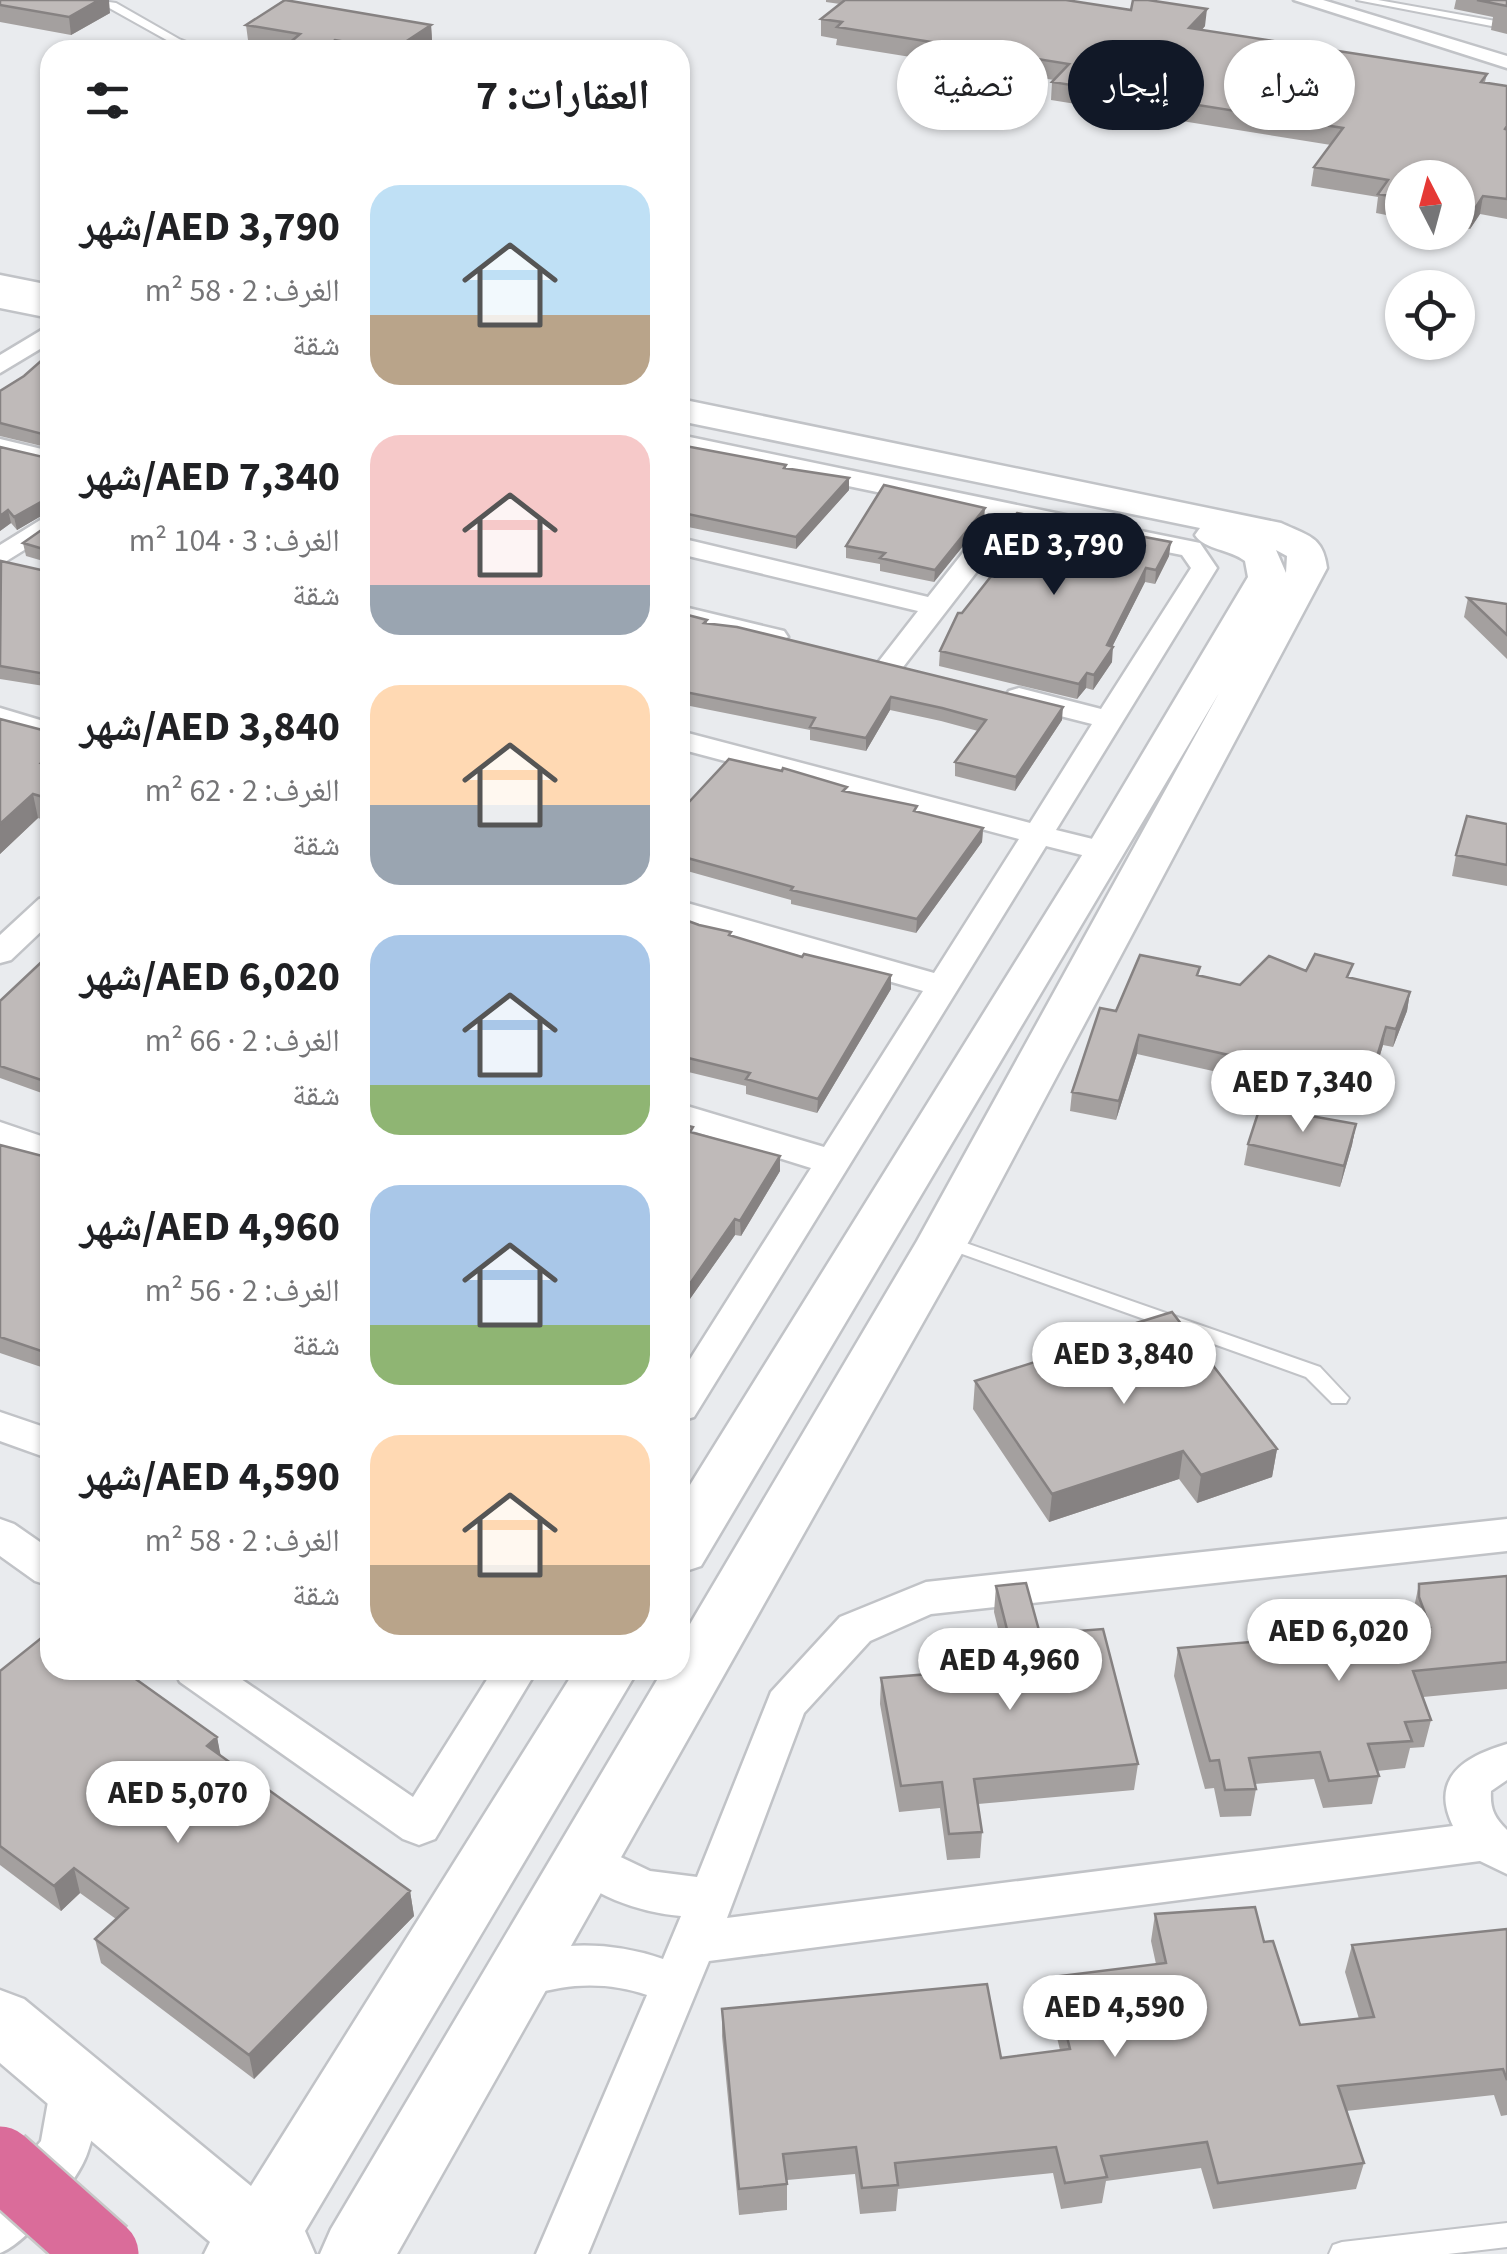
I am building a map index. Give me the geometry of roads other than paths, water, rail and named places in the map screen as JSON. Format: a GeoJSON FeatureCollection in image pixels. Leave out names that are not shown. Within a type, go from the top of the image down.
{"type":"FeatureCollection","features":[{"type":"Feature","properties":{"kind":"highway"},"geometry":{"type":"LineString","coordinates":[[0,2162],[103,2254]]}},
{"type":"Feature","properties":{"kind":"street"},"geometry":{"type":"LineString","coordinates":[[1303,0],[1507,62]]}},
{"type":"Feature","properties":{"kind":"street"},"geometry":{"type":"LineString","coordinates":[[0,272],[40,280]]}},
{"type":"Feature","properties":{"kind":"street"},"geometry":{"type":"LineString","coordinates":[[0,285],[40,293]]}},
{"type":"Feature","properties":{"kind":"street"},"geometry":{"type":"LineString","coordinates":[[0,301],[40,310]]}},
{"type":"Feature","properties":{"kind":"street"},"geometry":{"type":"LineString","coordinates":[[0,366],[40,339]]}},
{"type":"Feature","properties":{"kind":"street"},"geometry":{"type":"LineString","coordinates":[[358,2254],[943,1241],[1308,568],[1306,550],[1282,536],[1232,523],[690,412]]}},
{"type":"Feature","properties":{"kind":"street"},"geometry":{"type":"LineString","coordinates":[[690,427],[1203,532],[1258,551],[1268,566],[1267,577],[1106,852],[690,1534]]}},
{"type":"Feature","properties":{"kind":"street"},"geometry":{"type":"LineString","coordinates":[[690,445],[1191,550],[1203,562],[1199,578],[833,1162],[690,1370]]}},
{"type":"Feature","properties":{"kind":"street"},"geometry":{"type":"LineString","coordinates":[[0,447],[40,457]]}},
{"type":"Feature","properties":{"kind":"street"},"geometry":{"type":"LineString","coordinates":[[926,674],[880,663],[935,607],[1010,512]]}},
{"type":"Feature","properties":{"kind":"street"},"geometry":{"type":"LineString","coordinates":[[0,559],[40,529]]}},
{"type":"Feature","properties":{"kind":"street"},"geometry":{"type":"LineString","coordinates":[[690,548],[935,607]]}},
{"type":"Feature","properties":{"kind":"street"},"geometry":{"type":"LineString","coordinates":[[0,559],[33,570]]}},
{"type":"Feature","properties":{"kind":"street"},"geometry":{"type":"LineString","coordinates":[[690,616],[794,642]]}},
{"type":"Feature","properties":{"kind":"street"},"geometry":{"type":"LineString","coordinates":[[1000,692],[1110,720]]}},
{"type":"Feature","properties":{"kind":"street"},"geometry":{"type":"LineString","coordinates":[[0,718],[40,729]]}},
{"type":"Feature","properties":{"kind":"street"},"geometry":{"type":"LineString","coordinates":[[690,743],[1106,852]]}},
{"type":"Feature","properties":{"kind":"street"},"geometry":{"type":"LineString","coordinates":[[690,914],[944,986]]}},
{"type":"Feature","properties":{"kind":"street"},"geometry":{"type":"LineString","coordinates":[[0,952],[40,919]]}},
{"type":"Feature","properties":{"kind":"street"},"geometry":{"type":"LineString","coordinates":[[690,1118],[833,1162]]}},
{"type":"Feature","properties":{"kind":"street"},"geometry":{"type":"LineString","coordinates":[[0,1134],[40,1148]]}},
{"type":"Feature","properties":{"kind":"street"},"geometry":{"type":"LineString","coordinates":[[0,1426],[40,1440]]}},
{"type":"Feature","properties":{"kind":"street"},"geometry":{"type":"LineString","coordinates":[[0,1535],[40,1563]]}},
{"type":"Feature","properties":{"kind":"street"},"geometry":{"type":"LineString","coordinates":[[562,2254],[714,1896],[786,1704],[855,1629],[926,1598],[1507,1535]]}},
{"type":"Feature","properties":{"kind":"street"},"geometry":{"type":"LineString","coordinates":[[208,1680],[418,1826],[510,1680]]}},
{"type":"Feature","properties":{"kind":"street"},"geometry":{"type":"LineString","coordinates":[[0,2022],[260,2249],[600,1680]]}},
{"type":"Feature","properties":{"kind":"street"},"geometry":{"type":"LineString","coordinates":[[520,1975],[577,1965],[629,1968],[683,1964],[1496,1848],[1468,1811],[1467,1795],[1473,1781],[1504,1758]]}},
{"type":"Feature","properties":{"kind":"street"},"geometry":{"type":"LineString","coordinates":[[587,1860],[634,1888],[676,1900],[714,1896]]}},
{"type":"Feature","properties":{"kind":"street"},"geometry":{"type":"LineString","coordinates":[[0,2229],[64,2151],[75,2084]]}},
{"type":"Feature","properties":{"kind":"lane"},"geometry":{"type":"LineString","coordinates":[[100,0],[126,9],[175,40]]}},
{"type":"Feature","properties":{"kind":"lane"},"geometry":{"type":"LineString","coordinates":[[1362,0],[1507,26]]}},
{"type":"Feature","properties":{"kind":"lane"},"geometry":{"type":"LineString","coordinates":[[943,1241],[1313,1372],[1338,1398]]}},
{"type":"Feature","properties":{"kind":"lane"},"geometry":{"type":"LineString","coordinates":[[1342,2254],[1507,2235]]}}]}
